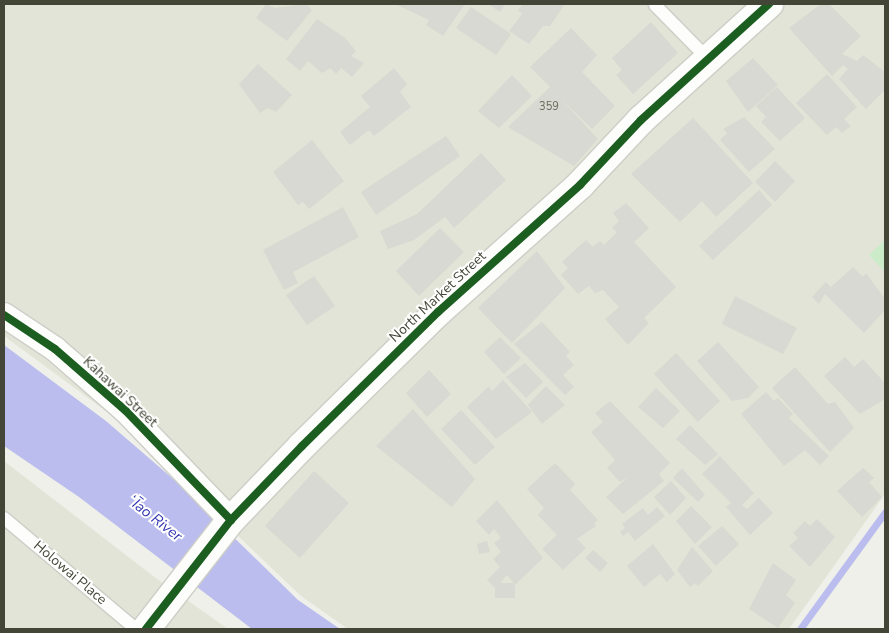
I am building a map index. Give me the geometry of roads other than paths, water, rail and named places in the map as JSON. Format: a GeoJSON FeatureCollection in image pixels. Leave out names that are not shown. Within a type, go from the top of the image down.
{"type":"FeatureCollection","features":[{"type":"Feature","properties":{"kind":"street","name":"North Market Street"},"geometry":{"type":"LineString","coordinates":[[146,629],[231,520],[438,312],[604,163],[707,58],[769,4]]}},
{"type":"Feature","properties":{"kind":"street","name":"Kahawai Street"},"geometry":{"type":"LineString","coordinates":[[4,315],[55,349],[125,410],[231,520]]}},
{"type":"Feature","properties":{"kind":"lane"},"geometry":{"type":"LineString","coordinates":[[655,5],[707,58]]}},
{"type":"Feature","properties":{"kind":"lane","name":"Holowai Place"},"geometry":{"type":"LineString","coordinates":[[4,518],[136,629]]}},
{"type":"Feature","properties":{"kind":"water","name":"ʻĪao River"},"geometry":{"type":"Polygon","coordinates":[[[4,345],[106,421],[179,484],[298,600],[340,629],[252,629],[79,497],[4,446],[4,345]]]}},
{"type":"Feature","properties":{"kind":"waterway"},"geometry":{"type":"LineString","coordinates":[[800,629],[885,512]]}}]}
